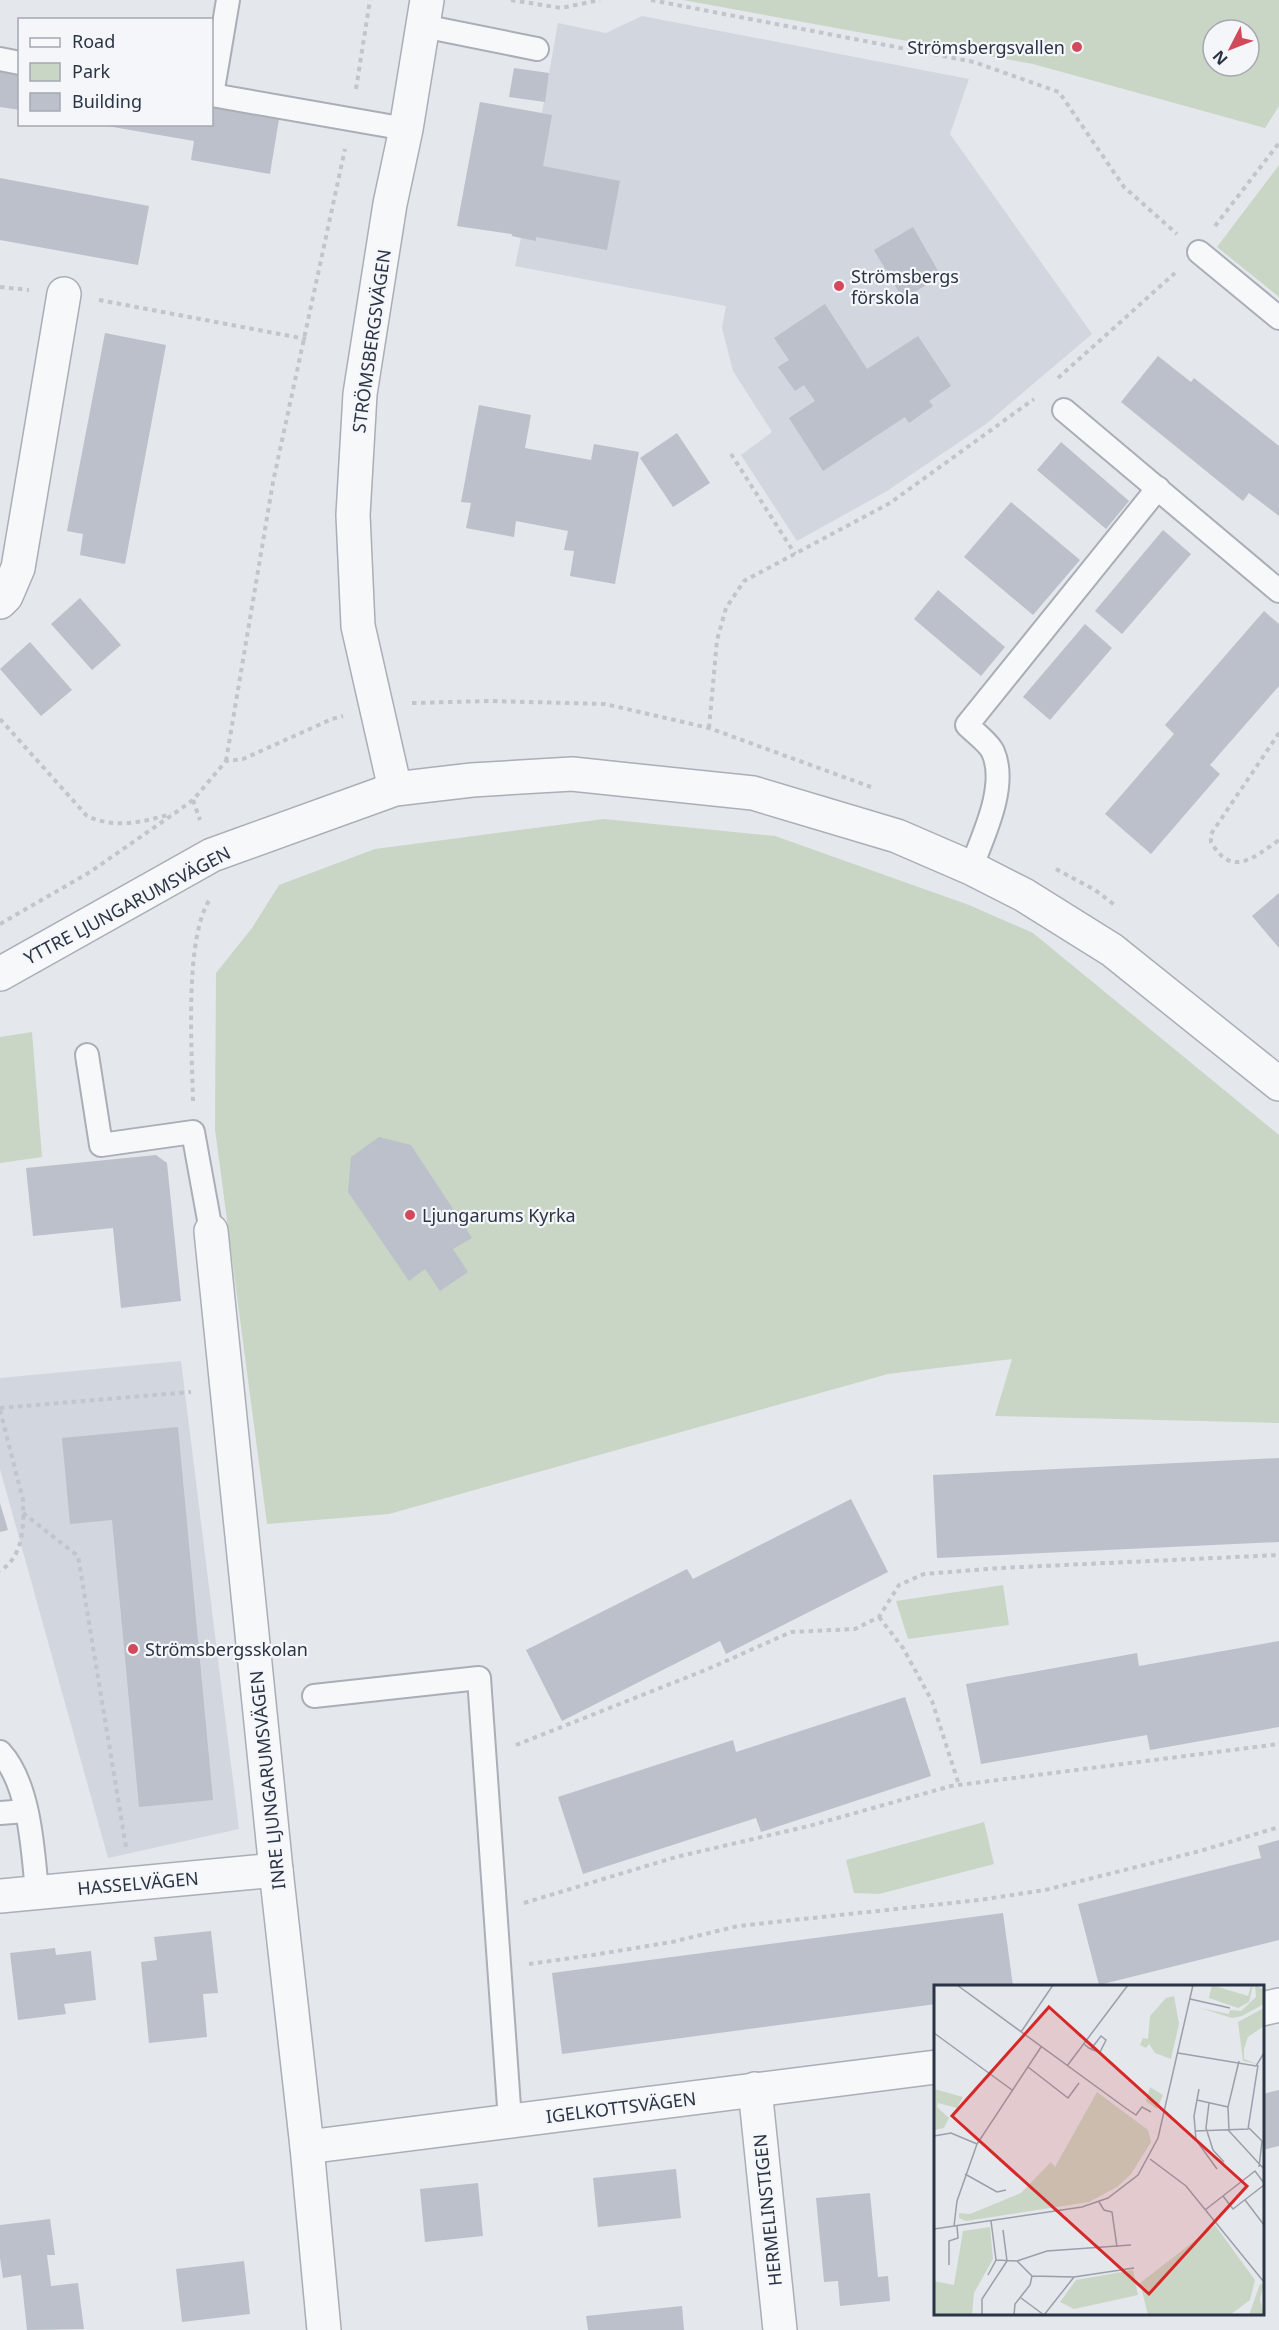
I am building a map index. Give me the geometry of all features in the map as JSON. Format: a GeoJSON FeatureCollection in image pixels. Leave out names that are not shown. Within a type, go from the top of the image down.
{"type":"FeatureCollection","features":[{"type":"Feature","properties":{"kind":"street","name":"STRÖMSBERGSVÄGEN"},"geometry":{"type":"LineString","coordinates":[[395,789],[358,626],[353,515],[360,394],[390,204],[406,129],[425,13]]}},
{"type":"Feature","properties":{"kind":"street"},"geometry":{"type":"LineString","coordinates":[[0,602],[6,596],[18,568],[64,294]]}},
{"type":"Feature","properties":{"kind":"street","name":"YTTRE LJUNGARUMSVÄGEN"},"geometry":{"type":"LineString","coordinates":[[0,974],[212,855],[395,789],[472,780],[572,774],[753,793],[897,836],[970,868],[1024,895],[1112,950],[1279,1084]]}},
{"type":"Feature","properties":{"kind":"street","name":"INRE LJUNGARUMSVÄGEN"},"geometry":{"type":"LineString","coordinates":[[211,1231],[276,1870],[307,2147],[324,2330]]}},
{"type":"Feature","properties":{"kind":"street","name":"HASSELVÄGEN"},"geometry":{"type":"LineString","coordinates":[[0,1896],[276,1870]]}},
{"type":"Feature","properties":{"kind":"street"},"geometry":{"type":"LineString","coordinates":[[1264,2009],[1279,2006]]}},
{"type":"Feature","properties":{"kind":"street","name":"IGELKOTTSVÄGEN"},"geometry":{"type":"LineString","coordinates":[[307,2147],[934,2067]]}},
{"type":"Feature","properties":{"kind":"street","name":"HERMELINSTIGEN"},"geometry":{"type":"LineString","coordinates":[[755,2090],[780,2330]]}},
{"type":"Feature","properties":{"kind":"lane"},"geometry":{"type":"LineString","coordinates":[[213,89],[228,0]]}},
{"type":"Feature","properties":{"kind":"lane"},"geometry":{"type":"LineString","coordinates":[[425,13],[537,49]]}},
{"type":"Feature","properties":{"kind":"lane"},"geometry":{"type":"LineString","coordinates":[[0,59],[18,63]]}},
{"type":"Feature","properties":{"kind":"lane"},"geometry":{"type":"LineString","coordinates":[[213,95],[406,129]]}},
{"type":"Feature","properties":{"kind":"lane"},"geometry":{"type":"LineString","coordinates":[[1199,252],[1279,318]]}},
{"type":"Feature","properties":{"kind":"lane"},"geometry":{"type":"LineString","coordinates":[[1064,410],[1279,591]]}},
{"type":"Feature","properties":{"kind":"lane"},"geometry":{"type":"LineString","coordinates":[[970,868],[986,830],[999,786],[993,752],[967,725],[1158,488]]}},
{"type":"Feature","properties":{"kind":"lane"},"geometry":{"type":"LineString","coordinates":[[87,1055],[101,1145],[193,1132],[211,1231]]}},
{"type":"Feature","properties":{"kind":"lane"},"geometry":{"type":"LineString","coordinates":[[314,1696],[479,1678],[510,2121]]}},
{"type":"Feature","properties":{"kind":"lane"},"geometry":{"type":"LineString","coordinates":[[0,1752],[6,1759],[26,1811],[31,1830],[37,1892]]}},
{"type":"Feature","properties":{"kind":"lane"},"geometry":{"type":"LineString","coordinates":[[0,1813],[26,1811]]}},
{"type":"Feature","properties":{"kind":"path"},"geometry":{"type":"LineString","coordinates":[[226,761],[273,482],[306,339],[352,118],[370,0]]}},
{"type":"Feature","properties":{"kind":"path"},"geometry":{"type":"LineString","coordinates":[[512,0],[561,8],[600,0]]}},
{"type":"Feature","properties":{"kind":"path"},"geometry":{"type":"LineString","coordinates":[[651,0],[974,62],[1059,92],[1124,187],[1199,252]]}},
{"type":"Feature","properties":{"kind":"path"},"geometry":{"type":"LineString","coordinates":[[1057,379],[1199,252],[1206,238],[1279,143]]}},
{"type":"Feature","properties":{"kind":"path"},"geometry":{"type":"LineString","coordinates":[[64,294],[306,339]]}},
{"type":"Feature","properties":{"kind":"path"},"geometry":{"type":"LineString","coordinates":[[709,728],[717,640],[726,608],[744,581],[890,503],[1039,395]]}},
{"type":"Feature","properties":{"kind":"path"},"geometry":{"type":"LineString","coordinates":[[731,454],[795,554]]}},
{"type":"Feature","properties":{"kind":"path"},"geometry":{"type":"LineString","coordinates":[[0,719],[87,816],[100,822],[136,824],[175,813]]}},
{"type":"Feature","properties":{"kind":"path"},"geometry":{"type":"LineString","coordinates":[[1279,733],[1212,834],[1211,842],[1225,860],[1237,863],[1248,861],[1279,840]]}},
{"type":"Feature","properties":{"kind":"path"},"geometry":{"type":"LineString","coordinates":[[193,1132],[192,986],[198,925],[221,883],[194,800]]}},
{"type":"Feature","properties":{"kind":"path"},"geometry":{"type":"LineString","coordinates":[[0,1571],[15,1556],[22,1540],[24,1513],[23,1500],[0,1409],[227,1389]]}},
{"type":"Feature","properties":{"kind":"path"},"geometry":{"type":"LineString","coordinates":[[24,1513],[78,1556],[132,1883]]}},
{"type":"Feature","properties":{"kind":"path"},"geometry":{"type":"LineString","coordinates":[[485,1757],[708,1669],[791,1632],[855,1629],[879,1617],[899,1585],[924,1574],[1000,1568],[1279,1555]]}},
{"type":"Feature","properties":{"kind":"path"},"geometry":{"type":"LineString","coordinates":[[879,1617],[903,1648],[932,1701],[959,1785]]}},
{"type":"Feature","properties":{"kind":"path"},"geometry":{"type":"LineString","coordinates":[[496,1912],[676,1857],[809,1826],[959,1785],[1279,1744]]}},
{"type":"Feature","properties":{"kind":"path"},"geometry":{"type":"LineString","coordinates":[[500,1967],[672,1942],[738,1926],[979,1900],[1045,1890],[1200,1851],[1279,1827]]}},
{"type":"Feature","properties":{"kind":"shaded area","name":"Strömsbergs förskola"},"geometry":{"type":"Polygon","coordinates":[[[642,16],[969,79],[950,134],[1092,334],[986,424],[887,491],[797,541],[741,455],[772,432],[733,371],[722,328],[726,306],[515,266],[521,238],[511,234],[457,226],[480,102],[542,113],[558,23],[606,33],[642,16]]]}},
{"type":"Feature","properties":{"kind":"shaded area","name":"Strömsbergsskolan"},"geometry":{"type":"Polygon","coordinates":[[[181,1361],[239,1829],[108,1858],[0,1469],[0,1378],[181,1361]]]}},
{"type":"Feature","properties":{"kind":"green space","name":"Strömsbergsvallen"},"geometry":{"type":"Polygon","coordinates":[[[683,0],[1279,0],[1279,106],[1265,128],[1033,64],[683,0]]]}},
{"type":"Feature","properties":{"kind":"green space"},"geometry":{"type":"Polygon","coordinates":[[[1279,165],[1279,297],[1217,247],[1279,165]]]}},
{"type":"Feature","properties":{"kind":"green space"},"geometry":{"type":"Polygon","coordinates":[[[604,819],[775,836],[969,905],[1033,933],[1279,1135],[1279,1423],[995,1416],[1012,1359],[888,1374],[389,1514],[267,1524],[215,1129],[216,973],[252,928],[279,885],[375,849],[604,819]]]}},
{"type":"Feature","properties":{"kind":"green space"},"geometry":{"type":"Polygon","coordinates":[[[32,1032],[42,1157],[0,1163],[0,1037],[32,1032]]]}},
{"type":"Feature","properties":{"kind":"green space"},"geometry":{"type":"Polygon","coordinates":[[[1003,1585],[1009,1625],[908,1639],[896,1601],[1003,1585]]]}},
{"type":"Feature","properties":{"kind":"green space"},"geometry":{"type":"Polygon","coordinates":[[[984,1822],[994,1864],[879,1894],[854,1893],[846,1860],[984,1822]]]}},
{"type":"Feature","properties":{"kind":"building"},"geometry":{"type":"Polygon","coordinates":[[[514,68],[549,73],[545,102],[509,97],[514,68]]]}},
{"type":"Feature","properties":{"kind":"building"},"geometry":{"type":"Polygon","coordinates":[[[0,69],[18,73],[18,110],[0,107],[0,69]]]}},
{"type":"Feature","properties":{"kind":"building"},"geometry":{"type":"Polygon","coordinates":[[[480,102],[552,115],[543,166],[620,181],[607,250],[536,237],[536,241],[512,236],[512,234],[457,226],[480,102]]]}},
{"type":"Feature","properties":{"kind":"building"},"geometry":{"type":"Polygon","coordinates":[[[213,107],[279,119],[270,174],[191,160],[194,141],[107,126],[213,126],[213,107]]]}},
{"type":"Feature","properties":{"kind":"building"},"geometry":{"type":"Polygon","coordinates":[[[0,178],[149,206],[138,265],[0,240],[0,178]]]}},
{"type":"Feature","properties":{"kind":"building"},"geometry":{"type":"Polygon","coordinates":[[[913,227],[941,276],[903,299],[874,250],[913,227]]]}},
{"type":"Feature","properties":{"kind":"building"},"geometry":{"type":"Polygon","coordinates":[[[825,304],[867,369],[918,336],[951,386],[929,401],[933,406],[909,423],[905,417],[823,471],[789,418],[815,401],[804,385],[795,391],[778,367],[789,360],[774,338],[825,304]]]}},
{"type":"Feature","properties":{"kind":"building"},"geometry":{"type":"Polygon","coordinates":[[[105,333],[166,345],[125,564],[80,555],[83,534],[67,531],[105,333]]]}},
{"type":"Feature","properties":{"kind":"building"},"geometry":{"type":"Polygon","coordinates":[[[1158,356],[1191,382],[1194,378],[1279,446],[1279,516],[1249,493],[1243,501],[1121,402],[1158,356]]]}},
{"type":"Feature","properties":{"kind":"building"},"geometry":{"type":"Polygon","coordinates":[[[479,405],[531,415],[525,448],[591,460],[594,444],[639,452],[615,584],[570,576],[574,551],[564,550],[568,531],[516,521],[514,537],[466,528],[471,503],[461,502],[479,405]]]}},
{"type":"Feature","properties":{"kind":"building"},"geometry":{"type":"Polygon","coordinates":[[[677,433],[710,483],[673,507],[640,458],[677,433]]]}},
{"type":"Feature","properties":{"kind":"building"},"geometry":{"type":"Polygon","coordinates":[[[1061,442],[1129,501],[1106,529],[1037,470],[1061,442]]]}},
{"type":"Feature","properties":{"kind":"building"},"geometry":{"type":"Polygon","coordinates":[[[1011,502],[1080,560],[1033,615],[964,557],[1011,502]]]}},
{"type":"Feature","properties":{"kind":"building"},"geometry":{"type":"Polygon","coordinates":[[[1163,530],[1191,554],[1122,634],[1095,611],[1163,530]]]}},
{"type":"Feature","properties":{"kind":"building"},"geometry":{"type":"Polygon","coordinates":[[[938,590],[1005,647],[981,676],[914,619],[938,590]]]}},
{"type":"Feature","properties":{"kind":"building"},"geometry":{"type":"Polygon","coordinates":[[[80,598],[121,645],[92,670],[51,624],[80,598]]]}},
{"type":"Feature","properties":{"kind":"building"},"geometry":{"type":"Polygon","coordinates":[[[1264,611],[1279,624],[1279,686],[1210,765],[1220,774],[1151,854],[1105,814],[1174,734],[1165,725],[1264,611]]]}},
{"type":"Feature","properties":{"kind":"building"},"geometry":{"type":"Polygon","coordinates":[[[1085,624],[1112,648],[1050,720],[1023,697],[1085,624]]]}},
{"type":"Feature","properties":{"kind":"building"},"geometry":{"type":"Polygon","coordinates":[[[30,642],[72,690],[41,716],[0,669],[30,642]]]}},
{"type":"Feature","properties":{"kind":"building"},"geometry":{"type":"Polygon","coordinates":[[[1279,893],[1279,948],[1252,916],[1279,893]]]}},
{"type":"Feature","properties":{"kind":"building","name":"Ljungarums Kyrka"},"geometry":{"type":"Polygon","coordinates":[[[379,1137],[411,1145],[472,1238],[453,1249],[468,1272],[440,1291],[425,1269],[409,1281],[348,1192],[351,1157],[379,1137]]]}},
{"type":"Feature","properties":{"kind":"building"},"geometry":{"type":"Polygon","coordinates":[[[156,1155],[167,1163],[181,1301],[121,1308],[113,1228],[33,1236],[26,1168],[156,1155]]]}},
{"type":"Feature","properties":{"kind":"building"},"geometry":{"type":"Polygon","coordinates":[[[178,1427],[213,1800],[139,1807],[112,1520],[70,1524],[62,1438],[178,1427]]]}},
{"type":"Feature","properties":{"kind":"building"},"geometry":{"type":"Polygon","coordinates":[[[1279,1458],[1279,1542],[937,1558],[933,1475],[1279,1458]]]}},
{"type":"Feature","properties":{"kind":"building"},"geometry":{"type":"Polygon","coordinates":[[[851,1499],[888,1572],[726,1654],[720,1641],[562,1721],[526,1650],[687,1569],[693,1579],[851,1499]]]}},
{"type":"Feature","properties":{"kind":"building"},"geometry":{"type":"Polygon","coordinates":[[[0,1503],[8,1530],[0,1532],[0,1503]]]}},
{"type":"Feature","properties":{"kind":"building"},"geometry":{"type":"Polygon","coordinates":[[[1279,1641],[1279,1727],[1150,1750],[1147,1735],[981,1764],[966,1684],[1137,1653],[1139,1666],[1279,1641]]]}},
{"type":"Feature","properties":{"kind":"building"},"geometry":{"type":"Polygon","coordinates":[[[905,1697],[931,1776],[761,1832],[756,1818],[583,1874],[558,1797],[733,1740],[736,1752],[905,1697]]]}},
{"type":"Feature","properties":{"kind":"building"},"geometry":{"type":"Polygon","coordinates":[[[1279,1840],[1279,1940],[1099,1985],[1078,1904],[1261,1858],[1258,1846],[1279,1840]]]}},
{"type":"Feature","properties":{"kind":"building"},"geometry":{"type":"Polygon","coordinates":[[[1003,1913],[1013,1985],[934,1985],[934,2004],[562,2054],[552,1973],[1003,1913]]]}},
{"type":"Feature","properties":{"kind":"building"},"geometry":{"type":"Polygon","coordinates":[[[211,1931],[218,1993],[203,1994],[207,2037],[149,2043],[141,1962],[157,1960],[154,1937],[211,1931]]]}},
{"type":"Feature","properties":{"kind":"building"},"geometry":{"type":"Polygon","coordinates":[[[55,1948],[56,1955],[91,1951],[96,2000],[64,2004],[66,2014],[18,2020],[10,1953],[55,1948]]]}},
{"type":"Feature","properties":{"kind":"building"},"geometry":{"type":"Polygon","coordinates":[[[1279,2090],[1279,2146],[1264,2150],[1264,2094],[1279,2090]]]}},
{"type":"Feature","properties":{"kind":"building"},"geometry":{"type":"Polygon","coordinates":[[[676,2169],[681,2218],[598,2227],[593,2178],[676,2169]]]}},
{"type":"Feature","properties":{"kind":"building"},"geometry":{"type":"Polygon","coordinates":[[[478,2183],[483,2236],[425,2242],[420,2189],[478,2183]]]}},
{"type":"Feature","properties":{"kind":"building"},"geometry":{"type":"Polygon","coordinates":[[[870,2193],[878,2277],[888,2276],[890,2301],[840,2306],[838,2281],[824,2282],[816,2198],[870,2193]]]}},
{"type":"Feature","properties":{"kind":"building"},"geometry":{"type":"Polygon","coordinates":[[[50,2219],[55,2255],[47,2255],[51,2286],[78,2283],[84,2329],[27,2330],[21,2275],[3,2278],[0,2258],[0,2225],[50,2219]]]}},
{"type":"Feature","properties":{"kind":"building"},"geometry":{"type":"Polygon","coordinates":[[[244,2261],[250,2314],[182,2322],[176,2269],[244,2261]]]}},
{"type":"Feature","properties":{"kind":"building"},"geometry":{"type":"Polygon","coordinates":[[[682,2306],[684,2330],[588,2330],[586,2316],[682,2306]]]}},
{"type":"Feature","properties":{"kind":"place","name":"Strömsbergsvallen"},"geometry":{"type":"Point","coordinates":[1077,47]}},
{"type":"Feature","properties":{"kind":"place","name":"Strömsbergs förskola"},"geometry":{"type":"Point","coordinates":[839,286]}},
{"type":"Feature","properties":{"kind":"place","name":"Ljungarums Kyrka"},"geometry":{"type":"Point","coordinates":[410,1215]}},
{"type":"Feature","properties":{"kind":"place","name":"Strömsbergsskolan"},"geometry":{"type":"Point","coordinates":[133,1649]}}]}
